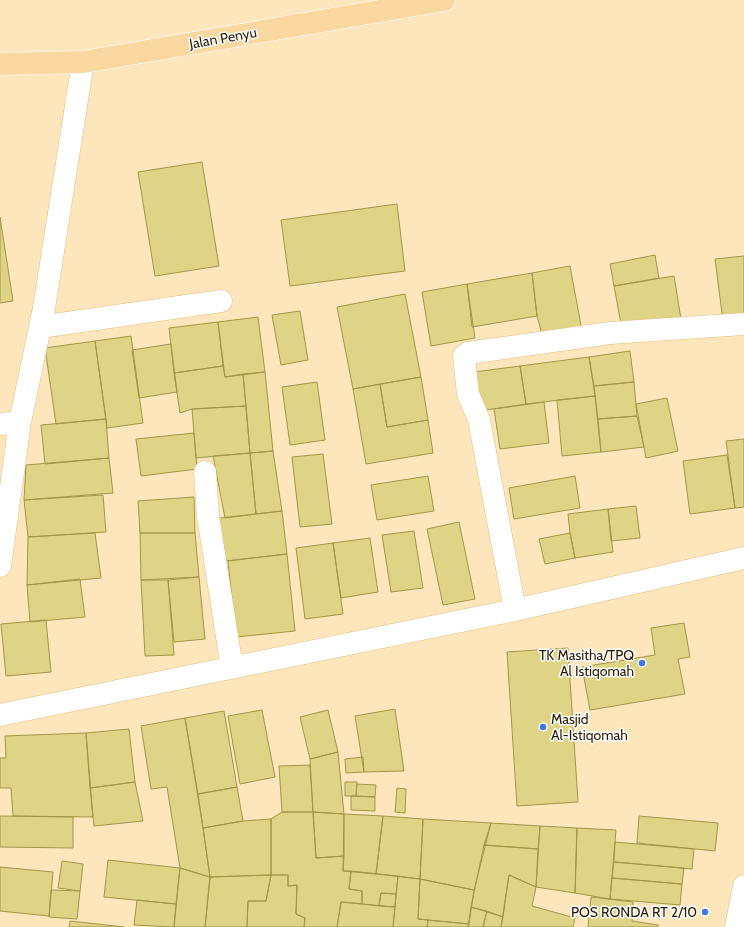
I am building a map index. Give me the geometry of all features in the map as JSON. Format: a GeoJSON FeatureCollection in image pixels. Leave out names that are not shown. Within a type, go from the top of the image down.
{"type":"FeatureCollection","features":[{"type":"Feature","properties":{"kind":"highway","name":"Jalan Penyu"},"geometry":{"type":"LineString","coordinates":[[0,64],[83,62],[444,0]]}},
{"type":"Feature","properties":{"kind":"street"},"geometry":{"type":"LineString","coordinates":[[0,566],[10,423],[40,327],[83,62]]}},
{"type":"Feature","properties":{"kind":"street"},"geometry":{"type":"LineString","coordinates":[[40,327],[221,301]]}},
{"type":"Feature","properties":{"kind":"street"},"geometry":{"type":"LineString","coordinates":[[515,610],[479,420],[468,394],[464,356],[468,353],[610,334],[744,324]]}},
{"type":"Feature","properties":{"kind":"street"},"geometry":{"type":"LineString","coordinates":[[205,472],[208,516],[232,668]]}},
{"type":"Feature","properties":{"kind":"street"},"geometry":{"type":"LineString","coordinates":[[0,716],[515,610],[744,558]]}},
{"type":"Feature","properties":{"kind":"street"},"geometry":{"type":"LineString","coordinates":[[736,927],[744,886]]}},
{"type":"Feature","properties":{"kind":"building"},"geometry":{"type":"Polygon","coordinates":[[[202,162],[219,266],[155,276],[138,172],[202,162]]]}},
{"type":"Feature","properties":{"kind":"building"},"geometry":{"type":"Polygon","coordinates":[[[397,204],[405,271],[290,286],[281,220],[397,204]]]}},
{"type":"Feature","properties":{"kind":"building"},"geometry":{"type":"Polygon","coordinates":[[[0,217],[13,301],[0,303],[0,217]]]}},
{"type":"Feature","properties":{"kind":"building"},"geometry":{"type":"Polygon","coordinates":[[[655,255],[659,278],[614,286],[610,264],[655,255]]]}},
{"type":"Feature","properties":{"kind":"building"},"geometry":{"type":"Polygon","coordinates":[[[744,256],[744,319],[723,321],[715,259],[744,256]]]}},
{"type":"Feature","properties":{"kind":"building"},"geometry":{"type":"Polygon","coordinates":[[[570,266],[582,331],[543,338],[537,316],[532,273],[570,266]]]}},
{"type":"Feature","properties":{"kind":"building"},"geometry":{"type":"Polygon","coordinates":[[[532,273],[537,316],[472,327],[467,284],[532,273]]]}},
{"type":"Feature","properties":{"kind":"building"},"geometry":{"type":"Polygon","coordinates":[[[674,276],[681,319],[622,329],[614,286],[674,276]]]}},
{"type":"Feature","properties":{"kind":"building"},"geometry":{"type":"Polygon","coordinates":[[[467,284],[475,338],[431,346],[422,292],[467,284]]]}},
{"type":"Feature","properties":{"kind":"building"},"geometry":{"type":"Polygon","coordinates":[[[405,294],[421,377],[353,389],[337,307],[405,294]]]}},
{"type":"Feature","properties":{"kind":"building"},"geometry":{"type":"Polygon","coordinates":[[[300,311],[308,360],[281,365],[272,315],[300,311]]]}},
{"type":"Feature","properties":{"kind":"building"},"geometry":{"type":"Polygon","coordinates":[[[258,317],[265,372],[225,377],[218,322],[258,317]]]}},
{"type":"Feature","properties":{"kind":"building"},"geometry":{"type":"Polygon","coordinates":[[[218,322],[223,366],[174,373],[169,328],[218,322]]]}},
{"type":"Feature","properties":{"kind":"building"},"geometry":{"type":"Polygon","coordinates":[[[131,336],[143,423],[107,428],[95,341],[131,336]]]}},
{"type":"Feature","properties":{"kind":"building"},"geometry":{"type":"Polygon","coordinates":[[[95,341],[106,419],[56,424],[45,348],[95,341]]]}},
{"type":"Feature","properties":{"kind":"building"},"geometry":{"type":"Polygon","coordinates":[[[171,344],[177,392],[139,398],[132,350],[171,344]]]}},
{"type":"Feature","properties":{"kind":"building"},"geometry":{"type":"Polygon","coordinates":[[[630,351],[634,382],[594,386],[589,357],[630,351]]]}},
{"type":"Feature","properties":{"kind":"building"},"geometry":{"type":"Polygon","coordinates":[[[589,357],[595,396],[526,404],[520,366],[589,357]]]}},
{"type":"Feature","properties":{"kind":"building"},"geometry":{"type":"Polygon","coordinates":[[[223,366],[225,377],[243,374],[246,406],[192,409],[180,413],[174,373],[223,366]]]}},
{"type":"Feature","properties":{"kind":"building"},"geometry":{"type":"Polygon","coordinates":[[[520,366],[526,404],[479,411],[474,372],[520,366]]]}},
{"type":"Feature","properties":{"kind":"building"},"geometry":{"type":"Polygon","coordinates":[[[265,372],[273,451],[250,453],[243,374],[265,372]]]}},
{"type":"Feature","properties":{"kind":"building"},"geometry":{"type":"Polygon","coordinates":[[[421,377],[428,420],[387,427],[380,384],[421,377]]]}},
{"type":"Feature","properties":{"kind":"building"},"geometry":{"type":"Polygon","coordinates":[[[317,382],[325,440],[290,445],[282,387],[317,382]]]}},
{"type":"Feature","properties":{"kind":"building"},"geometry":{"type":"Polygon","coordinates":[[[634,382],[637,416],[598,419],[594,386],[634,382]]]}},
{"type":"Feature","properties":{"kind":"building"},"geometry":{"type":"Polygon","coordinates":[[[380,384],[387,427],[428,420],[433,453],[366,464],[353,389],[380,384]]]}},
{"type":"Feature","properties":{"kind":"building"},"geometry":{"type":"Polygon","coordinates":[[[595,396],[601,452],[562,456],[557,400],[595,396]]]}},
{"type":"Feature","properties":{"kind":"building"},"geometry":{"type":"Polygon","coordinates":[[[667,398],[678,451],[646,458],[636,404],[667,398]]]}},
{"type":"Feature","properties":{"kind":"building"},"geometry":{"type":"Polygon","coordinates":[[[544,402],[549,443],[500,449],[494,409],[544,402]]]}},
{"type":"Feature","properties":{"kind":"building"},"geometry":{"type":"Polygon","coordinates":[[[246,406],[250,453],[196,458],[192,409],[246,406]]]}},
{"type":"Feature","properties":{"kind":"building"},"geometry":{"type":"Polygon","coordinates":[[[637,416],[644,447],[601,452],[598,419],[637,416]]]}},
{"type":"Feature","properties":{"kind":"building"},"geometry":{"type":"Polygon","coordinates":[[[106,419],[109,458],[45,464],[41,425],[106,419]]]}},
{"type":"Feature","properties":{"kind":"building"},"geometry":{"type":"Polygon","coordinates":[[[194,433],[197,469],[141,476],[136,439],[194,433]]]}},
{"type":"Feature","properties":{"kind":"building"},"geometry":{"type":"Polygon","coordinates":[[[744,439],[744,507],[735,508],[726,441],[744,439]]]}},
{"type":"Feature","properties":{"kind":"building"},"geometry":{"type":"Polygon","coordinates":[[[273,451],[282,511],[256,514],[250,453],[273,451]]]}},
{"type":"Feature","properties":{"kind":"building"},"geometry":{"type":"Polygon","coordinates":[[[250,453],[256,514],[225,518],[213,456],[250,453]]]}},
{"type":"Feature","properties":{"kind":"building"},"geometry":{"type":"Polygon","coordinates":[[[323,454],[332,524],[300,527],[292,457],[323,454]]]}},
{"type":"Feature","properties":{"kind":"building"},"geometry":{"type":"Polygon","coordinates":[[[727,455],[735,508],[690,514],[683,461],[727,455]]]}},
{"type":"Feature","properties":{"kind":"building"},"geometry":{"type":"Polygon","coordinates":[[[109,458],[113,493],[24,500],[26,465],[109,458]]]}},
{"type":"Feature","properties":{"kind":"building"},"geometry":{"type":"Polygon","coordinates":[[[428,476],[434,511],[377,520],[371,485],[428,476]]]}},
{"type":"Feature","properties":{"kind":"building"},"geometry":{"type":"Polygon","coordinates":[[[575,476],[580,508],[514,519],[509,488],[575,476]]]}},
{"type":"Feature","properties":{"kind":"building"},"geometry":{"type":"Polygon","coordinates":[[[103,495],[106,532],[28,537],[24,500],[103,495]]]}},
{"type":"Feature","properties":{"kind":"building"},"geometry":{"type":"Polygon","coordinates":[[[194,497],[195,533],[140,533],[138,501],[194,497]]]}},
{"type":"Feature","properties":{"kind":"building"},"geometry":{"type":"Polygon","coordinates":[[[636,506],[640,538],[611,541],[608,509],[636,506]]]}},
{"type":"Feature","properties":{"kind":"building"},"geometry":{"type":"Polygon","coordinates":[[[608,509],[613,552],[575,558],[568,514],[608,509]]]}},
{"type":"Feature","properties":{"kind":"building"},"geometry":{"type":"Polygon","coordinates":[[[282,511],[287,554],[216,562],[211,519],[282,511]]]}},
{"type":"Feature","properties":{"kind":"building"},"geometry":{"type":"Polygon","coordinates":[[[459,522],[475,599],[443,605],[427,529],[459,522]]]}},
{"type":"Feature","properties":{"kind":"building"},"geometry":{"type":"Polygon","coordinates":[[[414,531],[423,588],[391,592],[382,535],[414,531]]]}},
{"type":"Feature","properties":{"kind":"building"},"geometry":{"type":"Polygon","coordinates":[[[95,533],[101,578],[27,585],[28,537],[95,533]]]}},
{"type":"Feature","properties":{"kind":"building"},"geometry":{"type":"Polygon","coordinates":[[[140,533],[195,533],[199,577],[141,580],[140,533]]]}},
{"type":"Feature","properties":{"kind":"building"},"geometry":{"type":"Polygon","coordinates":[[[570,533],[575,558],[545,564],[539,539],[570,533]]]}},
{"type":"Feature","properties":{"kind":"building"},"geometry":{"type":"Polygon","coordinates":[[[370,538],[378,592],[341,598],[333,543],[370,538]]]}},
{"type":"Feature","properties":{"kind":"building"},"geometry":{"type":"Polygon","coordinates":[[[333,543],[343,614],[305,619],[296,548],[333,543]]]}},
{"type":"Feature","properties":{"kind":"building"},"geometry":{"type":"Polygon","coordinates":[[[287,554],[295,631],[236,637],[228,561],[287,554]]]}},
{"type":"Feature","properties":{"kind":"building"},"geometry":{"type":"Polygon","coordinates":[[[199,577],[205,639],[174,642],[168,580],[199,577]]]}},
{"type":"Feature","properties":{"kind":"building"},"geometry":{"type":"Polygon","coordinates":[[[80,579],[85,617],[30,622],[27,585],[80,579]]]}},
{"type":"Feature","properties":{"kind":"building"},"geometry":{"type":"Polygon","coordinates":[[[141,580],[168,580],[174,655],[145,656],[141,580]]]}},
{"type":"Feature","properties":{"kind":"building"},"geometry":{"type":"Polygon","coordinates":[[[46,620],[51,672],[6,676],[1,624],[46,620]]]}},
{"type":"Feature","properties":{"kind":"building","name":"TK Masitha/TPQ Al Istiqomah"},"geometry":{"type":"Polygon","coordinates":[[[684,623],[690,657],[678,659],[685,694],[590,710],[582,667],[655,655],[651,628],[684,623]]]}},
{"type":"Feature","properties":{"kind":"building","name":"Masjid Al-Istiqomah"},"geometry":{"type":"Polygon","coordinates":[[[568,648],[578,802],[517,806],[507,652],[568,648]]]}},
{"type":"Feature","properties":{"kind":"building"},"geometry":{"type":"Polygon","coordinates":[[[395,709],[404,771],[364,772],[355,716],[395,709]]]}},
{"type":"Feature","properties":{"kind":"building"},"geometry":{"type":"Polygon","coordinates":[[[262,710],[275,777],[240,784],[228,716],[262,710]]]}},
{"type":"Feature","properties":{"kind":"building"},"geometry":{"type":"Polygon","coordinates":[[[328,710],[338,752],[310,759],[300,717],[328,710]]]}},
{"type":"Feature","properties":{"kind":"building"},"geometry":{"type":"Polygon","coordinates":[[[224,711],[237,787],[198,794],[185,718],[224,711]]]}},
{"type":"Feature","properties":{"kind":"building"},"geometry":{"type":"Polygon","coordinates":[[[185,718],[210,877],[180,868],[167,787],[151,789],[141,726],[185,718]]]}},
{"type":"Feature","properties":{"kind":"building"},"geometry":{"type":"Polygon","coordinates":[[[129,729],[135,782],[90,788],[86,733],[129,729]]]}},
{"type":"Feature","properties":{"kind":"building"},"geometry":{"type":"Polygon","coordinates":[[[86,733],[93,817],[13,816],[11,788],[0,788],[0,758],[6,758],[5,736],[86,733]]]}},
{"type":"Feature","properties":{"kind":"building"},"geometry":{"type":"Polygon","coordinates":[[[338,752],[344,814],[313,812],[310,759],[338,752]]]}},
{"type":"Feature","properties":{"kind":"building"},"geometry":{"type":"Polygon","coordinates":[[[363,757],[364,772],[346,773],[345,759],[363,757]]]}},
{"type":"Feature","properties":{"kind":"building"},"geometry":{"type":"Polygon","coordinates":[[[310,765],[313,812],[282,812],[279,766],[310,765]]]}},
{"type":"Feature","properties":{"kind":"building"},"geometry":{"type":"Polygon","coordinates":[[[135,782],[143,821],[94,826],[90,788],[135,782]]]}},
{"type":"Feature","properties":{"kind":"building"},"geometry":{"type":"Polygon","coordinates":[[[345,782],[357,782],[356,796],[345,796],[345,782]]]}},
{"type":"Feature","properties":{"kind":"building"},"geometry":{"type":"Polygon","coordinates":[[[357,784],[376,785],[375,797],[356,796],[357,784]]]}},
{"type":"Feature","properties":{"kind":"building"},"geometry":{"type":"Polygon","coordinates":[[[237,787],[243,821],[203,828],[198,794],[237,787]]]}},
{"type":"Feature","properties":{"kind":"building"},"geometry":{"type":"Polygon","coordinates":[[[397,788],[406,789],[405,813],[395,812],[397,788]]]}},
{"type":"Feature","properties":{"kind":"building"},"geometry":{"type":"Polygon","coordinates":[[[351,796],[375,797],[375,811],[351,810],[351,796]]]}},
{"type":"Feature","properties":{"kind":"building"},"geometry":{"type":"Polygon","coordinates":[[[282,812],[313,812],[316,858],[344,856],[343,871],[351,871],[349,889],[362,891],[362,904],[341,902],[337,927],[304,927],[305,918],[296,914],[297,885],[288,886],[288,875],[271,875],[271,819],[282,812]]]}},
{"type":"Feature","properties":{"kind":"building"},"geometry":{"type":"Polygon","coordinates":[[[313,812],[344,814],[344,856],[316,858],[313,812]]]}},
{"type":"Feature","properties":{"kind":"building"},"geometry":{"type":"Polygon","coordinates":[[[344,814],[383,816],[376,874],[343,871],[344,814]]]}},
{"type":"Feature","properties":{"kind":"building"},"geometry":{"type":"Polygon","coordinates":[[[0,816],[73,817],[73,848],[0,847],[0,816]]]}},
{"type":"Feature","properties":{"kind":"building"},"geometry":{"type":"Polygon","coordinates":[[[383,816],[423,819],[420,879],[376,874],[383,816]]]}},
{"type":"Feature","properties":{"kind":"building"},"geometry":{"type":"Polygon","coordinates":[[[639,816],[718,823],[715,851],[637,843],[639,816]]]}},
{"type":"Feature","properties":{"kind":"building"},"geometry":{"type":"Polygon","coordinates":[[[271,819],[271,875],[210,877],[203,828],[243,821],[271,819]]]}},
{"type":"Feature","properties":{"kind":"building"},"geometry":{"type":"Polygon","coordinates":[[[423,819],[491,823],[474,890],[420,879],[423,819]]]}},
{"type":"Feature","properties":{"kind":"building"},"geometry":{"type":"Polygon","coordinates":[[[491,823],[540,826],[538,849],[484,845],[491,823]]]}},
{"type":"Feature","properties":{"kind":"building"},"geometry":{"type":"Polygon","coordinates":[[[540,826],[577,828],[575,893],[536,887],[540,826]]]}},
{"type":"Feature","properties":{"kind":"building"},"geometry":{"type":"Polygon","coordinates":[[[577,828],[616,830],[610,899],[575,893],[577,828]]]}},
{"type":"Feature","properties":{"kind":"building"},"geometry":{"type":"Polygon","coordinates":[[[615,842],[694,849],[692,869],[614,862],[615,842]]]}},
{"type":"Feature","properties":{"kind":"building"},"geometry":{"type":"Polygon","coordinates":[[[484,845],[538,849],[536,887],[509,875],[503,917],[471,907],[484,845]]]}},
{"type":"Feature","properties":{"kind":"building"},"geometry":{"type":"Polygon","coordinates":[[[108,860],[180,868],[176,904],[104,897],[108,860]]]}},
{"type":"Feature","properties":{"kind":"building"},"geometry":{"type":"Polygon","coordinates":[[[62,861],[83,864],[80,891],[58,888],[62,861]]]}},
{"type":"Feature","properties":{"kind":"building"},"geometry":{"type":"Polygon","coordinates":[[[614,862],[684,868],[682,884],[612,878],[614,862]]]}},
{"type":"Feature","properties":{"kind":"building"},"geometry":{"type":"Polygon","coordinates":[[[0,867],[53,872],[49,916],[0,911],[0,867]]]}},
{"type":"Feature","properties":{"kind":"building"},"geometry":{"type":"Polygon","coordinates":[[[180,868],[210,877],[205,927],[174,927],[180,868]]]}},
{"type":"Feature","properties":{"kind":"building"},"geometry":{"type":"Polygon","coordinates":[[[351,871],[398,876],[396,894],[381,893],[379,906],[362,904],[362,891],[349,889],[351,871]]]}},
{"type":"Feature","properties":{"kind":"building"},"geometry":{"type":"Polygon","coordinates":[[[271,875],[288,875],[288,886],[297,885],[296,914],[305,918],[304,927],[247,927],[248,901],[266,901],[271,875]]]}},
{"type":"Feature","properties":{"kind":"building"},"geometry":{"type":"Polygon","coordinates":[[[271,875],[266,901],[248,901],[247,927],[205,927],[210,877],[271,875]]]}},
{"type":"Feature","properties":{"kind":"building"},"geometry":{"type":"Polygon","coordinates":[[[509,875],[536,887],[532,906],[575,918],[573,927],[501,927],[509,875]]]}},
{"type":"Feature","properties":{"kind":"building"},"geometry":{"type":"Polygon","coordinates":[[[398,876],[420,879],[418,919],[428,920],[427,927],[393,927],[398,876]]]}},
{"type":"Feature","properties":{"kind":"building"},"geometry":{"type":"Polygon","coordinates":[[[612,878],[682,884],[680,905],[610,899],[612,878]]]}},
{"type":"Feature","properties":{"kind":"building"},"geometry":{"type":"Polygon","coordinates":[[[420,879],[474,890],[469,924],[418,919],[420,879]]]}},
{"type":"Feature","properties":{"kind":"building"},"geometry":{"type":"Polygon","coordinates":[[[51,890],[80,891],[77,919],[49,917],[51,890]]]}},
{"type":"Feature","properties":{"kind":"building"},"geometry":{"type":"Polygon","coordinates":[[[381,893],[396,894],[395,907],[379,906],[381,893]]]}},
{"type":"Feature","properties":{"kind":"building"},"geometry":{"type":"Polygon","coordinates":[[[591,897],[633,902],[632,921],[658,925],[658,927],[588,927],[591,897]]]}},
{"type":"Feature","properties":{"kind":"building"},"geometry":{"type":"Polygon","coordinates":[[[137,900],[176,904],[174,927],[134,925],[137,900]]]}},
{"type":"Feature","properties":{"kind":"building"},"geometry":{"type":"Polygon","coordinates":[[[341,902],[395,907],[393,927],[337,927],[341,902]]]}},
{"type":"Feature","properties":{"kind":"building"},"geometry":{"type":"Polygon","coordinates":[[[471,907],[487,911],[483,927],[468,927],[471,907]]]}},
{"type":"Feature","properties":{"kind":"building"},"geometry":{"type":"Polygon","coordinates":[[[487,911],[503,917],[501,927],[483,927],[487,911]]]}},
{"type":"Feature","properties":{"kind":"building"},"geometry":{"type":"Polygon","coordinates":[[[428,920],[469,924],[468,927],[427,927],[428,920]]]}},
{"type":"Feature","properties":{"kind":"building"},"geometry":{"type":"Polygon","coordinates":[[[70,921],[124,927],[69,927],[70,921]]]}},
{"type":"Feature","properties":{"kind":"place","name":"TK Masitha/TPQ Al Istiqomah"},"geometry":{"type":"Point","coordinates":[642,663]}},
{"type":"Feature","properties":{"kind":"place","name":"Masjid Al-Istiqomah"},"geometry":{"type":"Point","coordinates":[543,727]}},
{"type":"Feature","properties":{"kind":"place","name":"POS RONDA RT 2/10"},"geometry":{"type":"Point","coordinates":[705,912]}}]}
